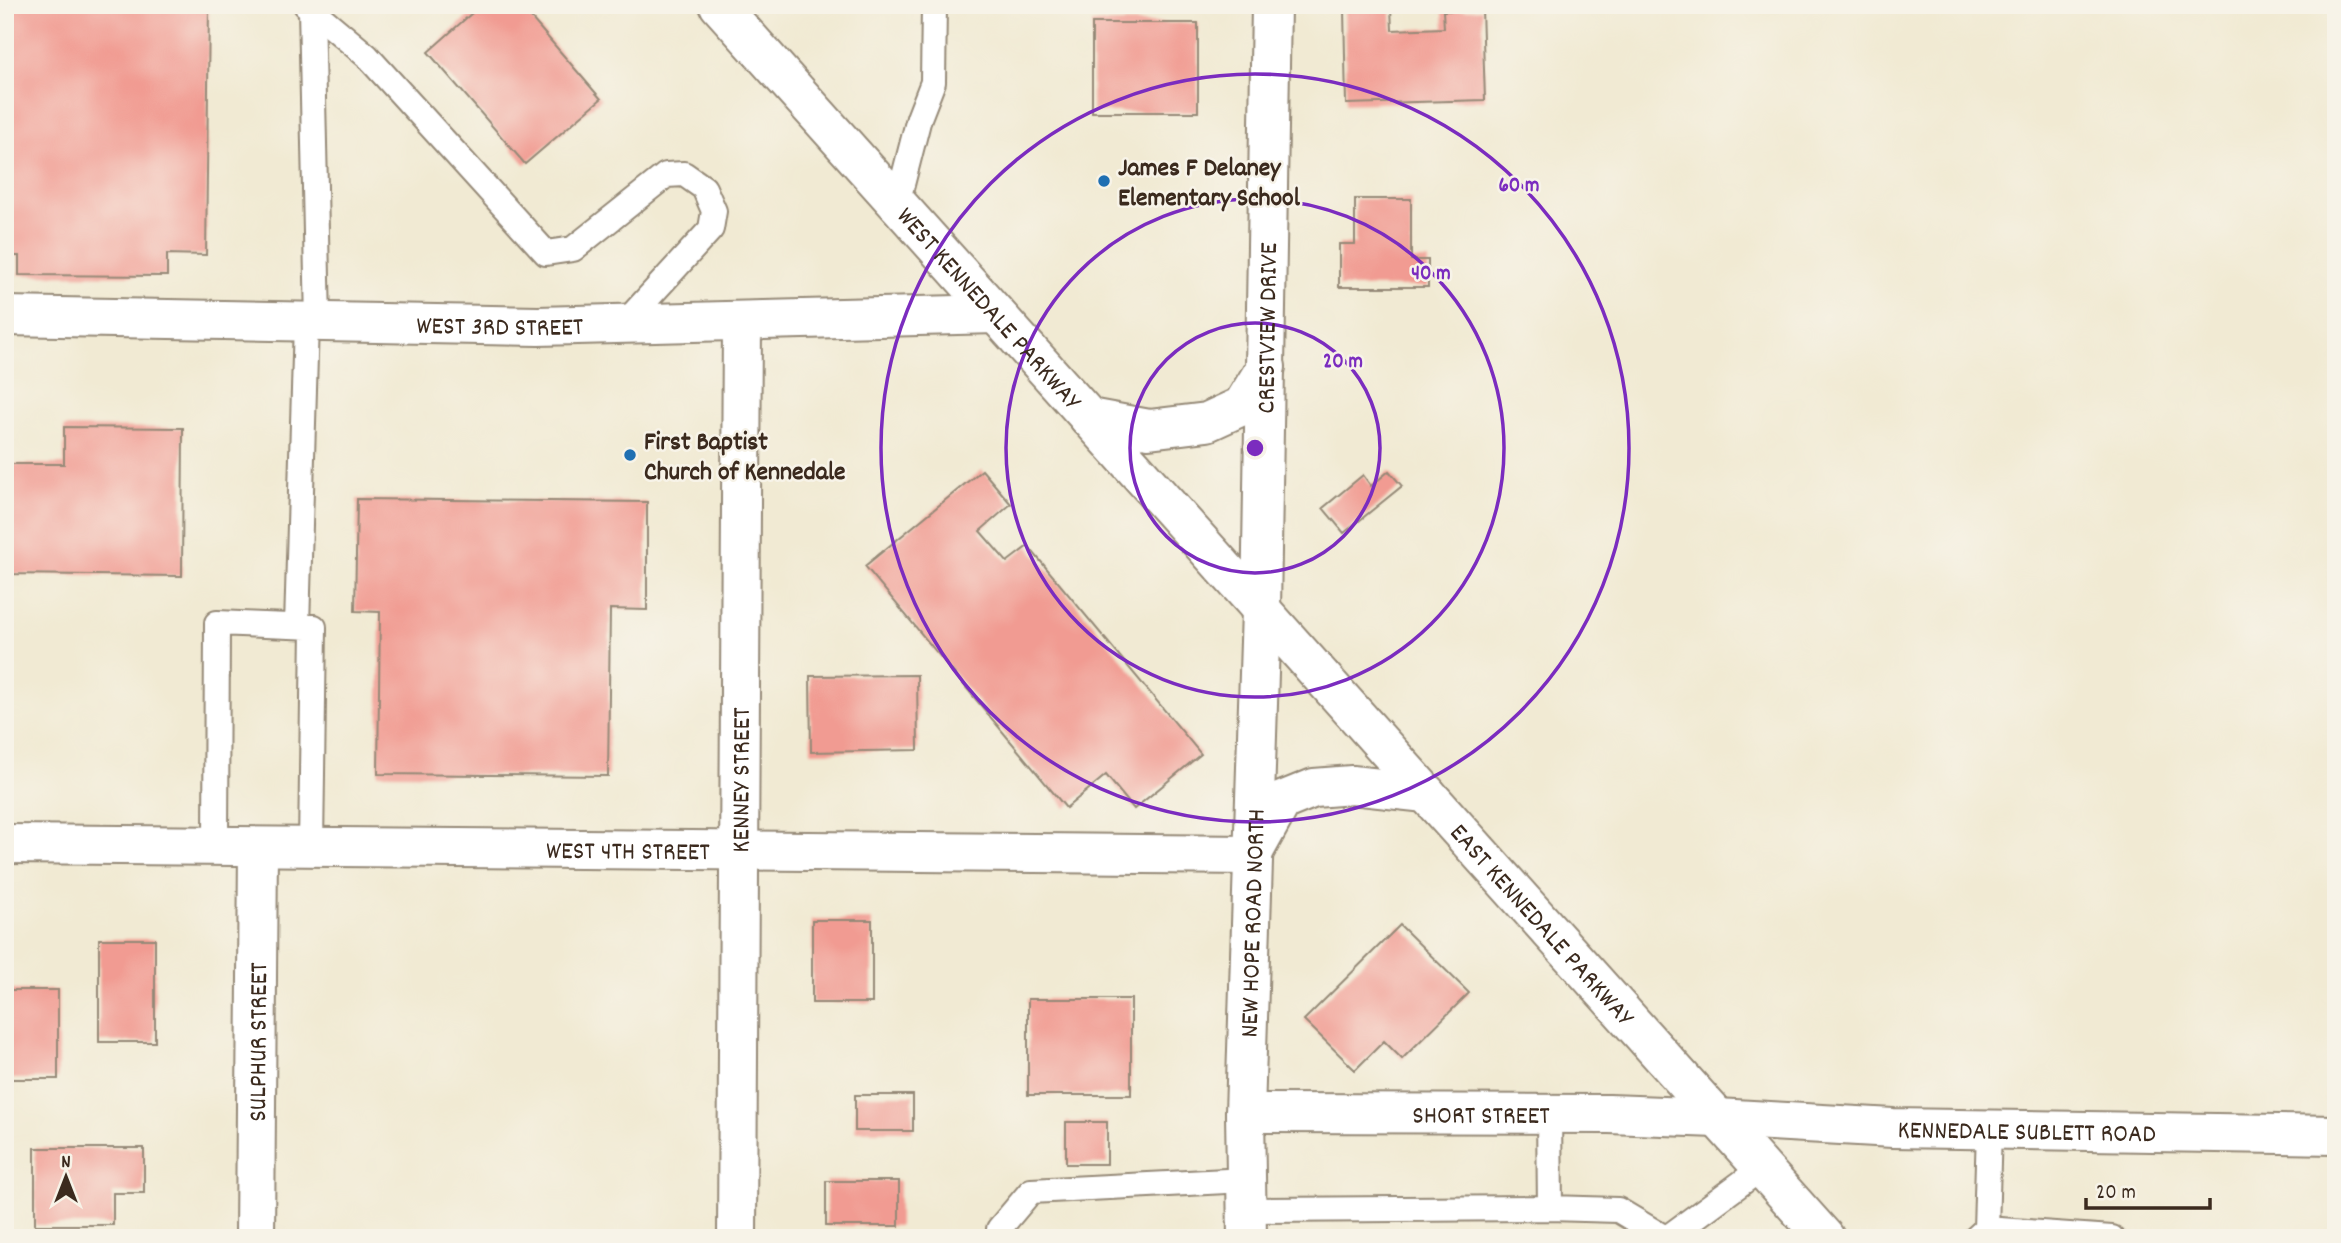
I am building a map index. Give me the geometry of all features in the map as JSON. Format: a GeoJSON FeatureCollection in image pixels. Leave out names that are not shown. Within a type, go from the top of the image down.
{"type":"FeatureCollection","features":[{"type":"Feature","properties":{"kind":"street","name":"WEST KENNEDALE PARKWAY"},"geometry":{"type":"LineString","coordinates":[[719,5],[1261,610]]}},
{"type":"Feature","properties":{"kind":"street","name":"CRESTVIEW DRIVE"},"geometry":{"type":"LineString","coordinates":[[1261,610],[1271,5]]}},
{"type":"Feature","properties":{"kind":"street","name":"WEST 3RD STREET"},"geometry":{"type":"LineString","coordinates":[[5,316],[538,326],[996,314]]}},
{"type":"Feature","properties":{"kind":"street","name":"KENNEY STREET"},"geometry":{"type":"LineString","coordinates":[[737,1238],[742,321]]}},
{"type":"Feature","properties":{"kind":"street"},"geometry":{"type":"LineString","coordinates":[[1089,418],[1149,429],[1207,422],[1242,406],[1266,367]]}},
{"type":"Feature","properties":{"kind":"street","name":"EAST KENNEDALE PARKWAY"},"geometry":{"type":"LineString","coordinates":[[1261,610],[1825,1238]]}},
{"type":"Feature","properties":{"kind":"street","name":"NEW HOPE ROAD NORTH"},"geometry":{"type":"LineString","coordinates":[[1247,1209],[1245,1113],[1261,610]]}},
{"type":"Feature","properties":{"kind":"street"},"geometry":{"type":"LineString","coordinates":[[1252,856],[1282,801],[1314,788],[1352,785],[1426,793]]}},
{"type":"Feature","properties":{"kind":"street","name":"WEST 4TH STREET"},"geometry":{"type":"LineString","coordinates":[[5,844],[1252,856]]}},
{"type":"Feature","properties":{"kind":"street","name":"SULPHUR STREET"},"geometry":{"type":"LineString","coordinates":[[255,1238],[258,846]]}},
{"type":"Feature","properties":{"kind":"street","name":"SHORT STREET"},"geometry":{"type":"LineString","coordinates":[[1245,1113],[1549,1113],[1717,1118]]}},
{"type":"Feature","properties":{"kind":"street","name":"KENNEDALE SUBLETT ROAD"},"geometry":{"type":"LineString","coordinates":[[1717,1118],[1893,1128],[2336,1135]]}},
{"type":"Feature","properties":{"kind":"lane"},"geometry":{"type":"LineString","coordinates":[[897,204],[919,118],[933,82],[934,5]]}},
{"type":"Feature","properties":{"kind":"lane"},"geometry":{"type":"LineString","coordinates":[[308,7],[367,56],[546,253],[573,249],[666,175],[684,174],[704,188],[714,211],[712,229],[624,324]]}},
{"type":"Feature","properties":{"kind":"lane"},"geometry":{"type":"LineString","coordinates":[[297,626],[312,322],[308,7]]}},
{"type":"Feature","properties":{"kind":"lane"},"geometry":{"type":"LineString","coordinates":[[216,846],[217,623],[314,627],[312,847]]}},
{"type":"Feature","properties":{"kind":"lane"},"geometry":{"type":"LineString","coordinates":[[1549,1113],[1550,1208]]}},
{"type":"Feature","properties":{"kind":"lane"},"geometry":{"type":"LineString","coordinates":[[1989,1129],[1981,1234],[2112,1238]]}},
{"type":"Feature","properties":{"kind":"lane"},"geometry":{"type":"LineString","coordinates":[[999,1238],[999,1229],[1031,1191],[1247,1209],[1618,1210],[1666,1238],[1763,1167]]}},
{"type":"Feature","properties":{"kind":"building"},"geometry":{"type":"Polygon","coordinates":[[[5,5],[209,5],[206,255],[167,254],[167,276],[19,275],[19,256],[5,256],[5,5]]]}},
{"type":"Feature","properties":{"kind":"building"},"geometry":{"type":"Polygon","coordinates":[[[481,5],[520,5],[601,99],[525,164],[428,52],[481,5]]]}},
{"type":"Feature","properties":{"kind":"building"},"geometry":{"type":"Polygon","coordinates":[[[1391,7],[1392,30],[1444,28],[1443,11],[1482,9],[1485,100],[1346,104],[1344,9],[1391,7]]]}},
{"type":"Feature","properties":{"kind":"building"},"geometry":{"type":"Polygon","coordinates":[[[1092,23],[1198,23],[1198,112],[1092,112],[1092,23]]]}},
{"type":"Feature","properties":{"kind":"building"},"geometry":{"type":"Polygon","coordinates":[[[1355,199],[1411,199],[1411,260],[1428,260],[1428,287],[1339,287],[1339,244],[1355,244],[1355,199]]]}},
{"type":"Feature","properties":{"kind":"building"},"geometry":{"type":"Polygon","coordinates":[[[64,427],[183,428],[182,576],[5,574],[5,464],[64,464],[64,427]]]}},
{"type":"Feature","properties":{"kind":"building"},"geometry":{"type":"Polygon","coordinates":[[[982,470],[1011,504],[980,531],[1007,562],[1028,546],[1201,754],[1134,809],[1106,775],[1066,808],[865,566],[982,470]]]}},
{"type":"Feature","properties":{"kind":"building"},"geometry":{"type":"Polygon","coordinates":[[[1389,471],[1402,486],[1344,533],[1323,508],[1363,475],[1371,486],[1389,471]]]}},
{"type":"Feature","properties":{"kind":"building"},"geometry":{"type":"Polygon","coordinates":[[[357,499],[647,502],[647,610],[610,609],[608,776],[378,774],[380,612],[355,611],[357,499]]]}},
{"type":"Feature","properties":{"kind":"building"},"geometry":{"type":"Polygon","coordinates":[[[917,675],[918,750],[811,752],[810,676],[917,675]]]}},
{"type":"Feature","properties":{"kind":"building"},"geometry":{"type":"Polygon","coordinates":[[[812,920],[872,920],[872,1003],[812,1003],[812,920]]]}},
{"type":"Feature","properties":{"kind":"building"},"geometry":{"type":"Polygon","coordinates":[[[1400,925],[1469,993],[1402,1059],[1384,1041],[1355,1070],[1304,1020],[1400,925]]]}},
{"type":"Feature","properties":{"kind":"building"},"geometry":{"type":"Polygon","coordinates":[[[99,939],[155,939],[155,1042],[99,1042],[99,939]]]}},
{"type":"Feature","properties":{"kind":"building"},"geometry":{"type":"Polygon","coordinates":[[[9,990],[58,990],[58,1079],[9,1079],[9,990]]]}},
{"type":"Feature","properties":{"kind":"building"},"geometry":{"type":"Polygon","coordinates":[[[1028,999],[1131,999],[1131,1095],[1028,1095],[1028,999]]]}},
{"type":"Feature","properties":{"kind":"building"},"geometry":{"type":"Polygon","coordinates":[[[855,1095],[913,1095],[913,1131],[855,1131],[855,1095]]]}},
{"type":"Feature","properties":{"kind":"building"},"geometry":{"type":"Polygon","coordinates":[[[1066,1122],[1107,1122],[1107,1164],[1066,1164],[1066,1122]]]}},
{"type":"Feature","properties":{"kind":"building"},"geometry":{"type":"Polygon","coordinates":[[[35,1148],[144,1148],[144,1193],[113,1193],[113,1225],[35,1225],[35,1148]]]}},
{"type":"Feature","properties":{"kind":"building"},"geometry":{"type":"Polygon","coordinates":[[[826,1181],[899,1181],[899,1226],[826,1226],[826,1181]]]}},
{"type":"Feature","properties":{"kind":"place","name":"James F Delaney Elementary School"},"geometry":{"type":"Point","coordinates":[1104,181]}},
{"type":"Feature","properties":{"kind":"place","name":"First Baptist Church of Kennedale"},"geometry":{"type":"Point","coordinates":[630,455]}}]}
